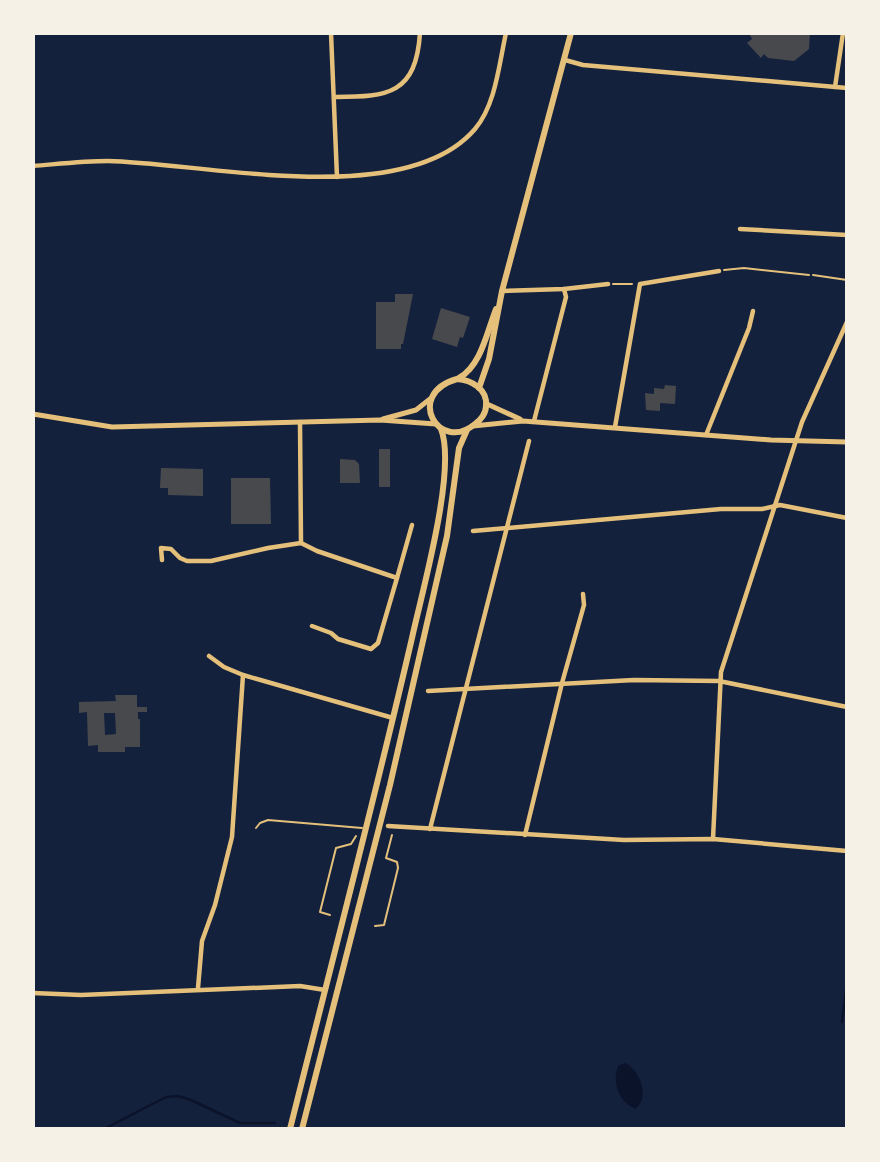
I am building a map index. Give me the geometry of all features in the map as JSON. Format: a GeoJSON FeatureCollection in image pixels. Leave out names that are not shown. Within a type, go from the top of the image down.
{"type":"FeatureCollection","features":[{"type":"Feature","properties":{"kind":"main road"},"geometry":{"type":"LineString","coordinates":[[480,388],[489,359],[502,291],[571,33]]}},
{"type":"Feature","properties":{"kind":"main road"},"geometry":{"type":"LineString","coordinates":[[290,1129],[429,564],[440,503],[445,447],[430,412],[430,399],[440,387],[471,368],[479,355],[502,291]]}},
{"type":"Feature","properties":{"kind":"main road"},"geometry":{"type":"LineString","coordinates":[[302,1129],[390,785],[447,536],[459,448],[470,428],[482,416],[487,404],[480,388],[471,382],[457,379]]}},
{"type":"Feature","properties":{"kind":"main road"},"geometry":{"type":"LineString","coordinates":[[438,426],[454,433],[470,428]]}},
{"type":"Feature","properties":{"kind":"street"},"geometry":{"type":"LineString","coordinates":[[331,33],[336,97],[337,177]]}},
{"type":"Feature","properties":{"kind":"street"},"geometry":{"type":"LineString","coordinates":[[336,97],[383,95],[404,81],[415,64],[420,33]]}},
{"type":"Feature","properties":{"kind":"street"},"geometry":{"type":"LineString","coordinates":[[33,166],[107,161],[337,177],[407,168],[431,159],[465,138],[475,128],[490,101],[506,33]]}},
{"type":"Feature","properties":{"kind":"street"},"geometry":{"type":"LineString","coordinates":[[835,87],[843,33]]}},
{"type":"Feature","properties":{"kind":"street"},"geometry":{"type":"LineString","coordinates":[[565,60],[583,65],[847,88]]}},
{"type":"Feature","properties":{"kind":"street"},"geometry":{"type":"LineString","coordinates":[[740,229],[847,235]]}},
{"type":"Feature","properties":{"kind":"street"},"geometry":{"type":"LineString","coordinates":[[615,427],[640,284],[719,271]]}},
{"type":"Feature","properties":{"kind":"street"},"geometry":{"type":"LineString","coordinates":[[502,291],[608,284]]}},
{"type":"Feature","properties":{"kind":"street"},"geometry":{"type":"LineString","coordinates":[[534,421],[566,297],[564,289]]}},
{"type":"Feature","properties":{"kind":"street"},"geometry":{"type":"LineString","coordinates":[[706,435],[753,312]]}},
{"type":"Feature","properties":{"kind":"street"},"geometry":{"type":"LineString","coordinates":[[713,839],[719,681],[802,422],[847,322]]}},
{"type":"Feature","properties":{"kind":"street"},"geometry":{"type":"LineString","coordinates":[[380,420],[416,410],[430,399]]}},
{"type":"Feature","properties":{"kind":"street"},"geometry":{"type":"LineString","coordinates":[[487,404],[523,421]]}},
{"type":"Feature","properties":{"kind":"street"},"geometry":{"type":"LineString","coordinates":[[33,414],[112,427],[380,420],[438,426]]}},
{"type":"Feature","properties":{"kind":"street"},"geometry":{"type":"LineString","coordinates":[[300,421],[301,543]]}},
{"type":"Feature","properties":{"kind":"street"},"geometry":{"type":"LineString","coordinates":[[470,428],[534,421],[796,442],[847,442]]}},
{"type":"Feature","properties":{"kind":"street"},"geometry":{"type":"LineString","coordinates":[[430,829],[529,441]]}},
{"type":"Feature","properties":{"kind":"street"},"geometry":{"type":"LineString","coordinates":[[472,531],[775,506],[847,518]]}},
{"type":"Feature","properties":{"kind":"street"},"geometry":{"type":"LineString","coordinates":[[312,626],[331,633],[338,639],[370,649],[378,643],[412,525]]}},
{"type":"Feature","properties":{"kind":"street"},"geometry":{"type":"LineString","coordinates":[[162,560],[161,548],[171,549],[187,561],[211,561],[301,543],[397,578]]}},
{"type":"Feature","properties":{"kind":"street"},"geometry":{"type":"LineString","coordinates":[[524,835],[583,605],[583,594]]}},
{"type":"Feature","properties":{"kind":"street"},"geometry":{"type":"LineString","coordinates":[[209,656],[224,667],[243,675],[393,718]]}},
{"type":"Feature","properties":{"kind":"street"},"geometry":{"type":"LineString","coordinates":[[198,988],[202,941],[215,905],[232,836],[243,675]]}},
{"type":"Feature","properties":{"kind":"street"},"geometry":{"type":"LineString","coordinates":[[428,691],[647,680],[719,681],[847,707]]}},
{"type":"Feature","properties":{"kind":"street"},"geometry":{"type":"LineString","coordinates":[[391,827],[624,841],[713,839],[847,851]]}},
{"type":"Feature","properties":{"kind":"street"},"geometry":{"type":"LineString","coordinates":[[33,993],[81,995],[198,988],[300,986],[325,990]]}},
{"type":"Feature","properties":{"kind":"lane"},"geometry":{"type":"LineString","coordinates":[[813,275],[847,280]]}},
{"type":"Feature","properties":{"kind":"lane"},"geometry":{"type":"LineString","coordinates":[[256,828],[268,820],[362,828]]}},
{"type":"Feature","properties":{"kind":"path"},"geometry":{"type":"LineString","coordinates":[[719,271],[751,269],[813,275]]}},
{"type":"Feature","properties":{"kind":"path"},"geometry":{"type":"LineString","coordinates":[[608,284],[640,284]]}},
{"type":"Feature","properties":{"kind":"path"},"geometry":{"type":"LineString","coordinates":[[375,926],[384,925],[398,868],[397,862],[386,858],[391,827]]}},
{"type":"Feature","properties":{"kind":"path"},"geometry":{"type":"LineString","coordinates":[[330,915],[320,912],[336,848],[351,844],[362,828]]}},
{"type":"Feature","properties":{"kind":"water"},"geometry":{"type":"Polygon","coordinates":[[[625,1063],[635,1072],[642,1084],[642,1098],[635,1109],[624,1101],[616,1085],[618,1066],[625,1063]]]}},
{"type":"Feature","properties":{"kind":"building"},"geometry":{"type":"Polygon","coordinates":[[[749,33],[810,33],[809,49],[794,61],[768,58],[764,54],[761,58],[747,43],[752,39],[749,33]]]}},
{"type":"Feature","properties":{"kind":"building"},"geometry":{"type":"Polygon","coordinates":[[[395,294],[413,294],[403,344],[401,349],[376,349],[376,302],[395,302],[395,294]]]}},
{"type":"Feature","properties":{"kind":"building"},"geometry":{"type":"Polygon","coordinates":[[[441,308],[470,317],[457,347],[432,339],[441,308]]]}},
{"type":"Feature","properties":{"kind":"building"},"geometry":{"type":"Polygon","coordinates":[[[665,385],[676,386],[675,404],[660,403],[660,411],[646,410],[645,393],[654,394],[654,388],[664,389],[665,385]]]}},
{"type":"Feature","properties":{"kind":"building"},"geometry":{"type":"Polygon","coordinates":[[[379,449],[390,449],[390,487],[379,487],[379,449]]]}},
{"type":"Feature","properties":{"kind":"building"},"geometry":{"type":"Polygon","coordinates":[[[340,459],[355,460],[359,464],[360,483],[340,483],[340,459]]]}},
{"type":"Feature","properties":{"kind":"building"},"geometry":{"type":"Polygon","coordinates":[[[161,468],[203,469],[203,496],[168,495],[168,488],[160,488],[161,468]]]}},
{"type":"Feature","properties":{"kind":"building"},"geometry":{"type":"Polygon","coordinates":[[[231,478],[270,478],[271,524],[231,524],[231,478]]]}},
{"type":"Feature","properties":{"kind":"building"},"geometry":{"type":"Polygon","coordinates":[[[115,695],[137,695],[137,707],[147,707],[147,712],[138,712],[140,747],[125,747],[125,752],[98,752],[98,745],[88,746],[87,712],[79,713],[79,702],[116,701],[115,695]],[[104,713],[105,735],[116,734],[115,713],[104,713]]]}},
{"type":"Feature","properties":{"kind":"waterway"},"geometry":{"type":"LineString","coordinates":[[842,1022],[847,982]]}},
{"type":"Feature","properties":{"kind":"waterway"},"geometry":{"type":"LineString","coordinates":[[104,1129],[166,1097],[178,1096],[240,1123],[275,1123]]}}]}
